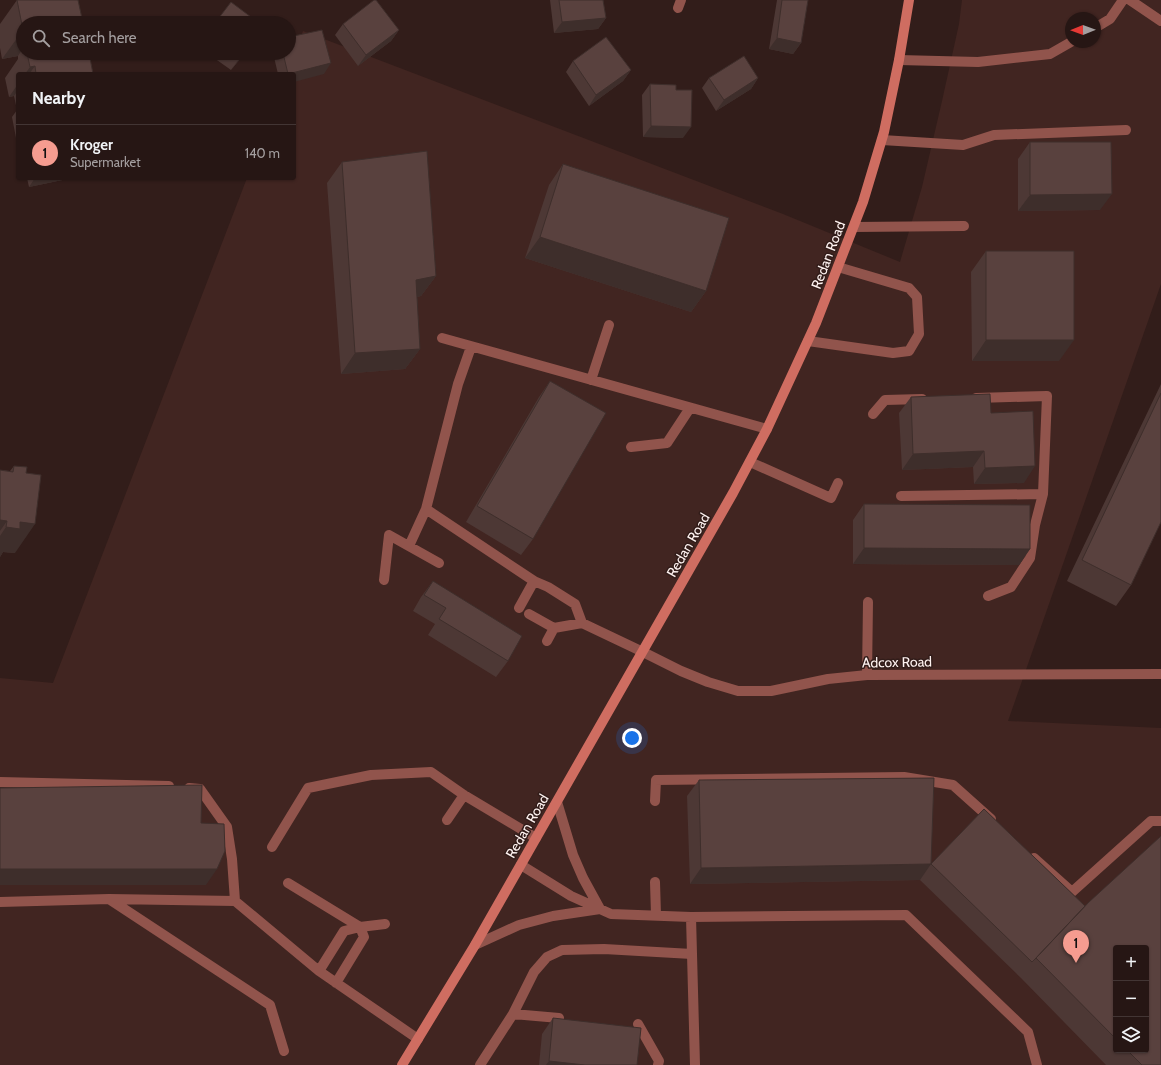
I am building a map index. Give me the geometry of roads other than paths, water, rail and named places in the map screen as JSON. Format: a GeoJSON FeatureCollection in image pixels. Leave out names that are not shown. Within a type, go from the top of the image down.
{"type":"FeatureCollection","features":[{"type":"Feature","properties":{"kind":"main road","name":"Redan Road"},"geometry":{"type":"LineString","coordinates":[[402,1065],[475,945],[521,865],[643,652],[767,429],[808,341],[863,202],[882,140],[899,60],[909,0]]}},
{"type":"Feature","properties":{"kind":"street"},"geometry":{"type":"LineString","coordinates":[[1101,24],[1110,19],[1123,0]]}},
{"type":"Feature","properties":{"kind":"street"},"geometry":{"type":"LineString","coordinates":[[1130,0],[1161,21]]}},
{"type":"Feature","properties":{"kind":"street"},"geometry":{"type":"LineString","coordinates":[[899,60],[978,62],[1050,54],[1065,45]]}},
{"type":"Feature","properties":{"kind":"street"},"geometry":{"type":"LineString","coordinates":[[882,140],[963,145],[994,134],[1126,130]]}},
{"type":"Feature","properties":{"kind":"street"},"geometry":{"type":"LineString","coordinates":[[854,227],[964,226]]}},
{"type":"Feature","properties":{"kind":"street"},"geometry":{"type":"LineString","coordinates":[[808,341],[893,353],[909,350],[919,334],[916,297],[909,288],[838,267]]}},
{"type":"Feature","properties":{"kind":"street"},"geometry":{"type":"LineString","coordinates":[[591,380],[609,325]]}},
{"type":"Feature","properties":{"kind":"street"},"geometry":{"type":"LineString","coordinates":[[442,338],[767,429]]}},
{"type":"Feature","properties":{"kind":"street"},"geometry":{"type":"LineString","coordinates":[[409,546],[426,509],[458,384],[471,347]]}},
{"type":"Feature","properties":{"kind":"street"},"geometry":{"type":"LineString","coordinates":[[970,398],[1047,396],[1043,494],[1035,525],[1030,558],[1011,587],[988,596]]}},
{"type":"Feature","properties":{"kind":"street"},"geometry":{"type":"LineString","coordinates":[[873,414],[885,400],[931,398]]}},
{"type":"Feature","properties":{"kind":"street"},"geometry":{"type":"LineString","coordinates":[[631,447],[667,443],[690,408]]}},
{"type":"Feature","properties":{"kind":"street"},"geometry":{"type":"LineString","coordinates":[[750,462],[831,498],[838,484]]}},
{"type":"Feature","properties":{"kind":"street"},"geometry":{"type":"LineString","coordinates":[[901,496],[1043,494]]}},
{"type":"Feature","properties":{"kind":"street"},"geometry":{"type":"LineString","coordinates":[[426,509],[534,581],[548,587],[575,604],[582,623],[554,628],[529,614]]}},
{"type":"Feature","properties":{"kind":"street"},"geometry":{"type":"LineString","coordinates":[[384,580],[389,535],[440,563]]}},
{"type":"Feature","properties":{"kind":"street"},"geometry":{"type":"LineString","coordinates":[[519,608],[534,581]]}},
{"type":"Feature","properties":{"kind":"street"},"geometry":{"type":"LineString","coordinates":[[867,675],[868,602]]}},
{"type":"Feature","properties":{"kind":"street","name":"Adcox Road"},"geometry":{"type":"LineString","coordinates":[[582,623],[688,674],[738,691],[771,691],[828,679],[867,675],[1161,674]]}},
{"type":"Feature","properties":{"kind":"street"},"geometry":{"type":"LineString","coordinates":[[547,641],[554,628]]}},
{"type":"Feature","properties":{"kind":"street"},"geometry":{"type":"LineString","coordinates":[[272,848],[308,788],[371,775],[431,772],[464,795],[536,838]]}},
{"type":"Feature","properties":{"kind":"street"},"geometry":{"type":"LineString","coordinates":[[655,801],[656,780],[904,777],[953,785],[1001,828]]}},
{"type":"Feature","properties":{"kind":"street"},"geometry":{"type":"LineString","coordinates":[[0,782],[160,786],[200,789],[227,827],[232,859],[235,901]]}},
{"type":"Feature","properties":{"kind":"street"},"geometry":{"type":"LineString","coordinates":[[447,820],[464,795]]}},
{"type":"Feature","properties":{"kind":"street"},"geometry":{"type":"LineString","coordinates":[[557,802],[571,850],[583,878],[600,909]]}},
{"type":"Feature","properties":{"kind":"street"},"geometry":{"type":"LineString","coordinates":[[1024,849],[1072,892],[1151,821],[1161,821]]}},
{"type":"Feature","properties":{"kind":"street"},"geometry":{"type":"LineString","coordinates":[[521,865],[571,896],[612,914],[691,917],[906,915],[1028,1032],[1037,1065]]}},
{"type":"Feature","properties":{"kind":"street"},"geometry":{"type":"LineString","coordinates":[[655,882],[656,915]]}},
{"type":"Feature","properties":{"kind":"street"},"geometry":{"type":"LineString","coordinates":[[288,883],[360,927],[364,937],[336,983]]}},
{"type":"Feature","properties":{"kind":"street"},"geometry":{"type":"LineString","coordinates":[[109,899],[270,1005],[284,1051]]}},
{"type":"Feature","properties":{"kind":"street"},"geometry":{"type":"LineString","coordinates":[[0,902],[109,899],[235,901],[318,971],[418,1039]]}},
{"type":"Feature","properties":{"kind":"street"},"geometry":{"type":"LineString","coordinates":[[475,945],[519,925],[553,916],[600,909]]}},
{"type":"Feature","properties":{"kind":"street"},"geometry":{"type":"LineString","coordinates":[[691,917],[695,1065]]}},
{"type":"Feature","properties":{"kind":"street"},"geometry":{"type":"LineString","coordinates":[[318,971],[344,931],[360,927],[385,924]]}},
{"type":"Feature","properties":{"kind":"street"},"geometry":{"type":"LineString","coordinates":[[480,1065],[512,1014],[534,972],[547,957],[562,950],[604,949],[692,954]]}},
{"type":"Feature","properties":{"kind":"street"},"geometry":{"type":"LineString","coordinates":[[512,1014],[559,1018]]}},
{"type":"Feature","properties":{"kind":"street"},"geometry":{"type":"LineString","coordinates":[[638,1024],[659,1061],[658,1065]]}},
{"type":"Feature","properties":{"kind":"place","name":"Kroger"},"geometry":{"type":"Point","coordinates":[1076,963]}}]}
